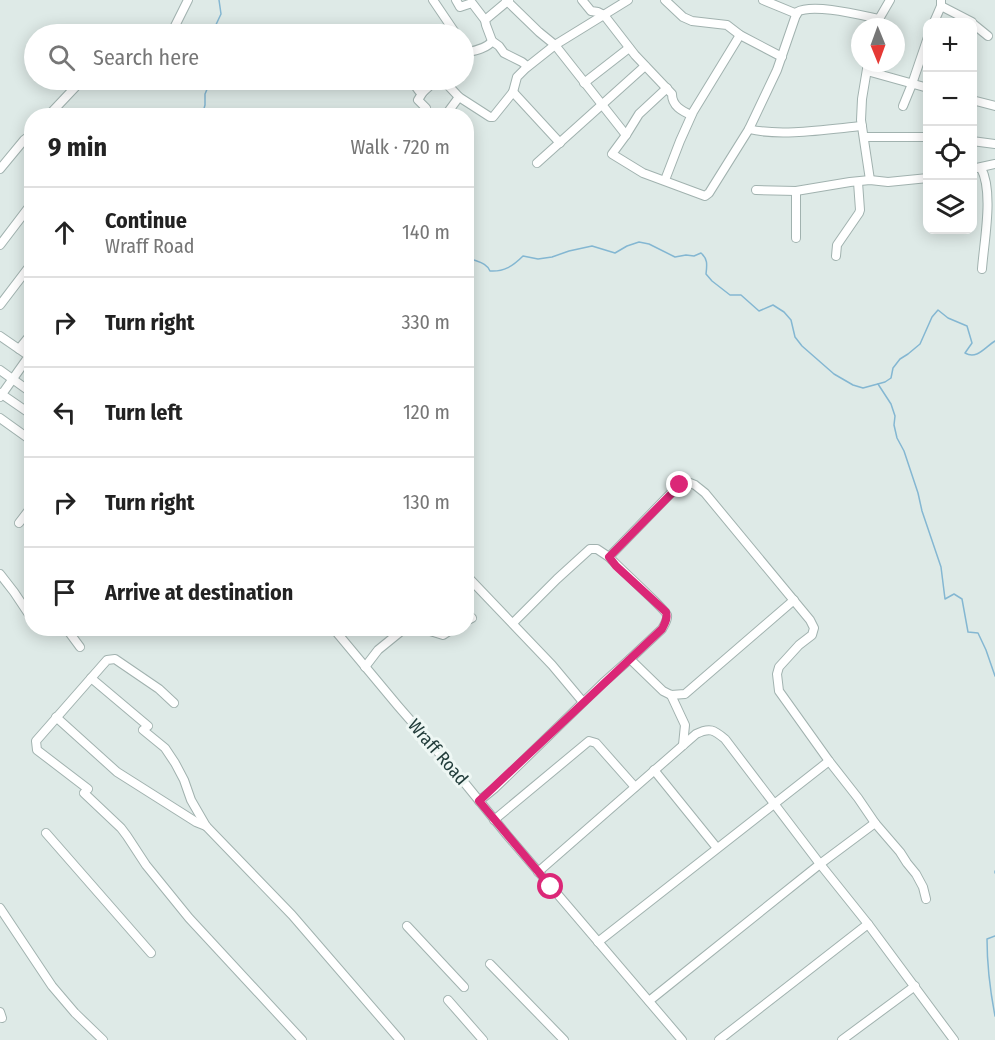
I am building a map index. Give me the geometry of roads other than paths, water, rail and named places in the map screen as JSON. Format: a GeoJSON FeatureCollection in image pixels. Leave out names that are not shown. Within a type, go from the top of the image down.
{"type":"FeatureCollection","features":[{"type":"Feature","properties":{"kind":"street"},"geometry":{"type":"LineString","coordinates":[[176,24],[188,0]]}},
{"type":"Feature","properties":{"kind":"street"},"geometry":{"type":"LineString","coordinates":[[434,0],[450,24]]}},
{"type":"Feature","properties":{"kind":"street"},"geometry":{"type":"LineString","coordinates":[[456,0],[460,7],[472,3],[486,20],[492,41],[504,53],[527,66]]}},
{"type":"Feature","properties":{"kind":"street"},"geometry":{"type":"LineString","coordinates":[[486,20],[508,0],[555,45],[626,135]]}},
{"type":"Feature","properties":{"kind":"street"},"geometry":{"type":"LineString","coordinates":[[582,0],[591,11],[604,15],[629,48],[672,94],[675,105],[692,115]]}},
{"type":"Feature","properties":{"kind":"street"},"geometry":{"type":"LineString","coordinates":[[452,90],[459,97],[491,117],[494,116],[513,92],[516,77],[527,66],[555,45],[628,0]]}},
{"type":"Feature","properties":{"kind":"street"},"geometry":{"type":"LineString","coordinates":[[665,0],[683,17],[692,21],[727,26],[782,57]]}},
{"type":"Feature","properties":{"kind":"street"},"geometry":{"type":"LineString","coordinates":[[763,0],[797,14]]}},
{"type":"Feature","properties":{"kind":"street"},"geometry":{"type":"LineString","coordinates":[[881,18],[890,0]]}},
{"type":"Feature","properties":{"kind":"street"},"geometry":{"type":"LineString","coordinates":[[935,18],[941,3],[964,18]]}},
{"type":"Feature","properties":{"kind":"street"},"geometry":{"type":"LineString","coordinates":[[667,88],[639,114],[612,154],[643,173],[706,196],[749,129],[777,70],[798,12],[804,9],[818,9],[857,18]]}},
{"type":"Feature","properties":{"kind":"street"},"geometry":{"type":"LineString","coordinates":[[977,27],[988,36]]}},
{"type":"Feature","properties":{"kind":"street"},"geometry":{"type":"LineString","coordinates":[[665,180],[692,115],[740,35]]}},
{"type":"Feature","properties":{"kind":"street"},"geometry":{"type":"LineString","coordinates":[[474,50],[484,48],[492,41]]}},
{"type":"Feature","properties":{"kind":"street"},"geometry":{"type":"LineString","coordinates":[[584,83],[629,48]]}},
{"type":"Feature","properties":{"kind":"street"},"geometry":{"type":"LineString","coordinates":[[903,106],[923,50]]}},
{"type":"Feature","properties":{"kind":"street"},"geometry":{"type":"LineString","coordinates":[[537,163],[645,66]]}},
{"type":"Feature","properties":{"kind":"street"},"geometry":{"type":"LineString","coordinates":[[867,72],[862,99],[862,126],[870,180]]}},
{"type":"Feature","properties":{"kind":"street"},"geometry":{"type":"LineString","coordinates":[[881,72],[923,87]]}},
{"type":"Feature","properties":{"kind":"street"},"geometry":{"type":"LineString","coordinates":[[56,108],[73,90]]}},
{"type":"Feature","properties":{"kind":"street"},"geometry":{"type":"LineString","coordinates":[[418,90],[423,93]]}},
{"type":"Feature","properties":{"kind":"street"},"geometry":{"type":"LineString","coordinates":[[426,90],[418,100],[426,108]]}},
{"type":"Feature","properties":{"kind":"street"},"geometry":{"type":"LineString","coordinates":[[513,92],[560,142]]}},
{"type":"Feature","properties":{"kind":"street"},"geometry":{"type":"LineString","coordinates":[[451,108],[459,97]]}},
{"type":"Feature","properties":{"kind":"street"},"geometry":{"type":"LineString","coordinates":[[977,101],[995,106]]}},
{"type":"Feature","properties":{"kind":"street"},"geometry":{"type":"LineString","coordinates":[[749,129],[781,132],[862,126]]}},
{"type":"Feature","properties":{"kind":"street"},"geometry":{"type":"LineString","coordinates":[[864,137],[923,137]]}},
{"type":"Feature","properties":{"kind":"street"},"geometry":{"type":"LineString","coordinates":[[0,169],[24,140]]}},
{"type":"Feature","properties":{"kind":"street"},"geometry":{"type":"LineString","coordinates":[[977,142],[995,144]]}},
{"type":"Feature","properties":{"kind":"street"},"geometry":{"type":"LineString","coordinates":[[982,269],[987,202],[985,178],[977,169],[995,164]]}},
{"type":"Feature","properties":{"kind":"street"},"geometry":{"type":"LineString","coordinates":[[756,190],[796,191],[870,180],[888,182],[923,178]]}},
{"type":"Feature","properties":{"kind":"street"},"geometry":{"type":"LineString","coordinates":[[836,256],[837,245],[860,210],[858,182]]}},
{"type":"Feature","properties":{"kind":"street"},"geometry":{"type":"LineString","coordinates":[[796,191],[796,238]]}},
{"type":"Feature","properties":{"kind":"street"},"geometry":{"type":"LineString","coordinates":[[0,245],[24,214]]}},
{"type":"Feature","properties":{"kind":"street"},"geometry":{"type":"LineString","coordinates":[[0,305],[24,274]]}},
{"type":"Feature","properties":{"kind":"street"},"geometry":{"type":"LineString","coordinates":[[0,336],[24,353]]}},
{"type":"Feature","properties":{"kind":"street"},"geometry":{"type":"LineString","coordinates":[[19,349],[24,343]]}},
{"type":"Feature","properties":{"kind":"street"},"geometry":{"type":"LineString","coordinates":[[24,365],[1,395],[24,410]]}},
{"type":"Feature","properties":{"kind":"street"},"geometry":{"type":"LineString","coordinates":[[0,370],[24,387]]}},
{"type":"Feature","properties":{"kind":"street"},"geometry":{"type":"LineString","coordinates":[[0,418],[24,435]]}},
{"type":"Feature","properties":{"kind":"street"},"geometry":{"type":"LineString","coordinates":[[609,557],[674,490],[685,483],[690,483],[709,497],[794,600],[814,628],[814,632],[779,667],[778,691],[875,823],[916,874],[926,899]]}},
{"type":"Feature","properties":{"kind":"street"},"geometry":{"type":"LineString","coordinates":[[19,523],[24,516]]}},
{"type":"Feature","properties":{"kind":"street"},"geometry":{"type":"LineString","coordinates":[[479,801],[662,629],[667,615],[609,557],[597,549],[590,549],[513,623]]}},
{"type":"Feature","properties":{"kind":"street"},"geometry":{"type":"LineString","coordinates":[[0,574],[24,607]]}},
{"type":"Feature","properties":{"kind":"street"},"geometry":{"type":"LineString","coordinates":[[474,583],[552,665],[583,702]]}},
{"type":"Feature","properties":{"kind":"street"},"geometry":{"type":"LineString","coordinates":[[630,659],[663,691],[671,695],[685,694],[775,614],[794,600]]}},
{"type":"Feature","properties":{"kind":"street"},"geometry":{"type":"LineString","coordinates":[[72,636],[80,647]]}},
{"type":"Feature","properties":{"kind":"street","name":"Wraff Road"},"geometry":{"type":"LineString","coordinates":[[340,636],[682,1040]]}},
{"type":"Feature","properties":{"kind":"street"},"geometry":{"type":"LineString","coordinates":[[365,667],[378,650],[395,636]]}},
{"type":"Feature","properties":{"kind":"street"},"geometry":{"type":"LineString","coordinates":[[174,703],[159,689],[115,658],[107,660],[36,741],[37,750],[86,791],[121,828],[146,865],[189,918],[302,1040]]}},
{"type":"Feature","properties":{"kind":"street"},"geometry":{"type":"LineString","coordinates":[[91,678],[165,748],[207,827],[292,915],[400,1040]]}},
{"type":"Feature","properties":{"kind":"street"},"geometry":{"type":"LineString","coordinates":[[671,695],[684,725],[683,745]]}},
{"type":"Feature","properties":{"kind":"street"},"geometry":{"type":"LineString","coordinates":[[676,705],[681,695]]}},
{"type":"Feature","properties":{"kind":"street"},"geometry":{"type":"LineString","coordinates":[[56,717],[117,772],[207,827]]}},
{"type":"Feature","properties":{"kind":"street"},"geometry":{"type":"LineString","coordinates":[[538,872],[696,734],[704,730],[715,732],[724,739],[868,924],[954,1040]]}},
{"type":"Feature","properties":{"kind":"street"},"geometry":{"type":"LineString","coordinates":[[494,820],[589,741],[596,743],[635,787]]}},
{"type":"Feature","properties":{"kind":"street"},"geometry":{"type":"LineString","coordinates":[[598,942],[829,760]]}},
{"type":"Feature","properties":{"kind":"street"},"geometry":{"type":"LineString","coordinates":[[654,770],[717,848]]}},
{"type":"Feature","properties":{"kind":"street"},"geometry":{"type":"LineString","coordinates":[[649,1001],[820,864],[875,823]]}},
{"type":"Feature","properties":{"kind":"street"},"geometry":{"type":"LineString","coordinates":[[46,833],[151,953]]}},
{"type":"Feature","properties":{"kind":"street"},"geometry":{"type":"LineString","coordinates":[[0,908],[52,986],[75,1013],[103,1040]]}},
{"type":"Feature","properties":{"kind":"street"},"geometry":{"type":"LineString","coordinates":[[719,1040],[868,924]]}},
{"type":"Feature","properties":{"kind":"street"},"geometry":{"type":"LineString","coordinates":[[407,926],[464,987]]}},
{"type":"Feature","properties":{"kind":"street"},"geometry":{"type":"LineString","coordinates":[[490,964],[564,1040]]}},
{"type":"Feature","properties":{"kind":"street"},"geometry":{"type":"LineString","coordinates":[[843,1040],[915,986]]}},
{"type":"Feature","properties":{"kind":"street"},"geometry":{"type":"LineString","coordinates":[[448,1000],[483,1040]]}},
{"type":"Feature","properties":{"kind":"waterway"},"geometry":{"type":"LineString","coordinates":[[216,24],[221,14],[219,0]]}},
{"type":"Feature","properties":{"kind":"waterway"},"geometry":{"type":"LineString","coordinates":[[204,108],[207,90]]}},
{"type":"Feature","properties":{"kind":"waterway"},"geometry":{"type":"LineString","coordinates":[[474,259],[483,263],[490,271],[495,271],[508,268],[523,256],[538,259],[552,257],[592,246],[615,253],[639,242],[649,244],[675,257],[694,256],[701,253],[706,260],[706,274],[712,281],[730,295],[741,295],[759,311],[773,305],[784,312],[791,320],[795,337],[802,346],[834,374],[863,388],[891,378],[893,368],[900,359],[920,344],[932,317],[938,310],[948,318],[967,326],[972,343],[965,353],[977,354],[995,341]]}},
{"type":"Feature","properties":{"kind":"waterway"},"geometry":{"type":"LineString","coordinates":[[878,384],[891,404],[895,416],[894,425],[897,438],[904,451],[941,567],[945,599],[954,594],[962,599],[968,632],[978,633],[995,676]]}},
{"type":"Feature","properties":{"kind":"waterway"},"geometry":{"type":"LineString","coordinates":[[995,936],[987,939],[989,978],[995,1016]]}}]}
